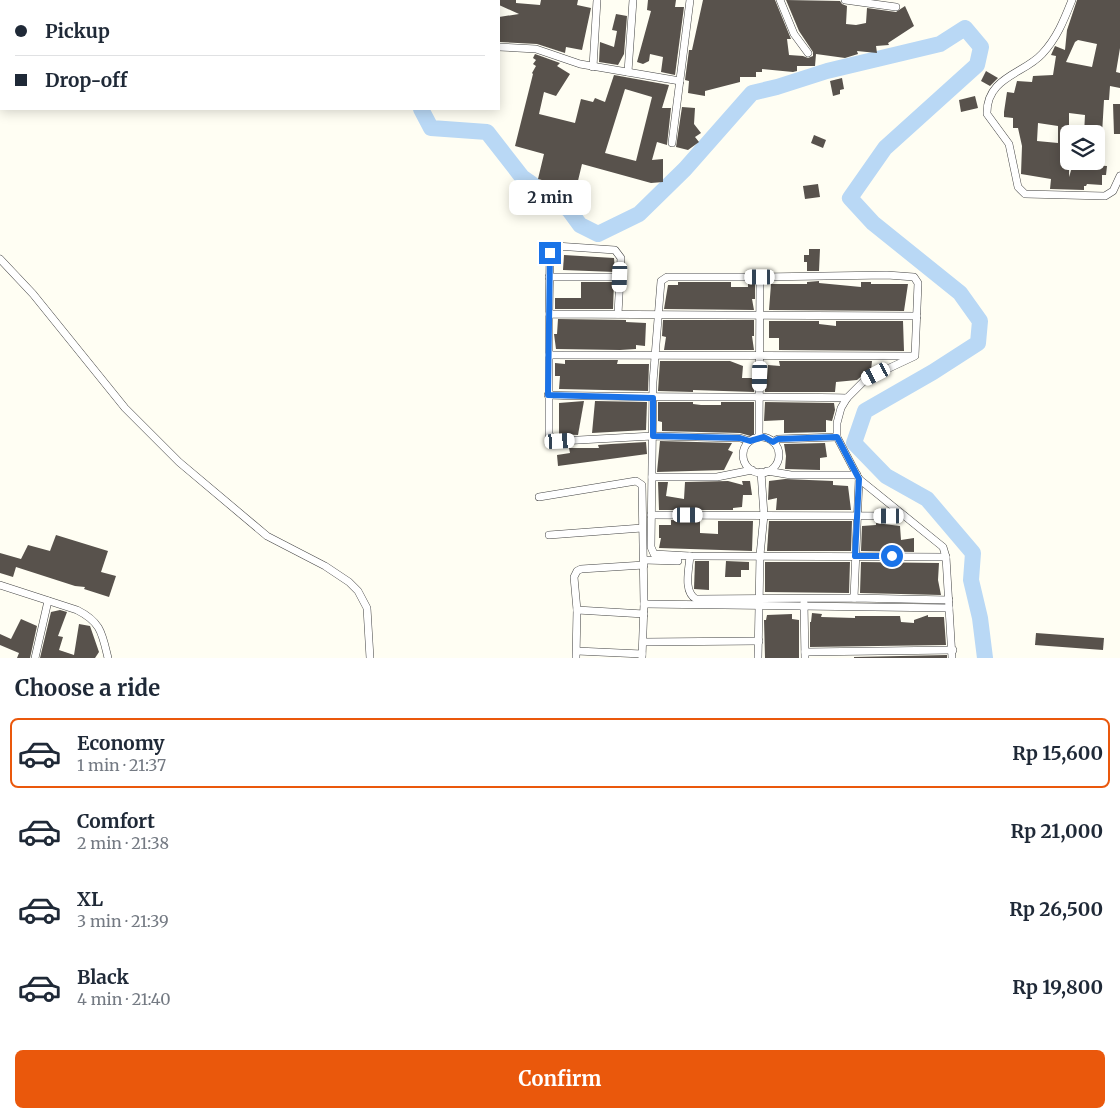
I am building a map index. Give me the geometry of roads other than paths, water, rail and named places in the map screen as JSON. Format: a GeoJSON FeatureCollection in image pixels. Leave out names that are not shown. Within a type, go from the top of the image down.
{"type":"FeatureCollection","features":[{"type":"Feature","properties":{"kind":"street"},"geometry":{"type":"LineString","coordinates":[[593,67],[597,0]]}},
{"type":"Feature","properties":{"kind":"street"},"geometry":{"type":"LineString","coordinates":[[628,72],[633,0]]}},
{"type":"Feature","properties":{"kind":"street"},"geometry":{"type":"LineString","coordinates":[[672,143],[690,0]]}},
{"type":"Feature","properties":{"kind":"street"},"geometry":{"type":"LineString","coordinates":[[780,0],[794,34],[808,53]]}},
{"type":"Feature","properties":{"kind":"street"},"geometry":{"type":"LineString","coordinates":[[845,0],[896,7]]}},
{"type":"Feature","properties":{"kind":"street"},"geometry":{"type":"LineString","coordinates":[[1072,0],[1061,28],[1053,42],[1033,63],[1007,76],[992,94],[987,114],[1009,144],[1018,187],[1024,194],[1105,196],[1113,191],[1120,176]]}},
{"type":"Feature","properties":{"kind":"street"},"geometry":{"type":"LineString","coordinates":[[500,47],[536,49],[565,60],[593,67],[680,82]]}},
{"type":"Feature","properties":{"kind":"street"},"geometry":{"type":"LineString","coordinates":[[618,314],[621,258],[615,250],[556,246],[551,249],[549,277],[549,435],[555,440],[653,436],[740,438],[750,441]]}},
{"type":"Feature","properties":{"kind":"street"},"geometry":{"type":"LineString","coordinates":[[0,259],[33,294],[125,408],[179,462],[267,536],[332,570],[358,591],[367,608],[370,658]]}},
{"type":"Feature","properties":{"kind":"street"},"geometry":{"type":"LineString","coordinates":[[915,356],[918,283],[911,275],[664,278],[660,284],[654,356],[651,547],[654,554],[690,556],[946,557]]}},
{"type":"Feature","properties":{"kind":"street"},"geometry":{"type":"LineString","coordinates":[[549,277],[620,277]]}},
{"type":"Feature","properties":{"kind":"street"},"geometry":{"type":"LineString","coordinates":[[759,437],[760,277]]}},
{"type":"Feature","properties":{"kind":"street"},"geometry":{"type":"LineString","coordinates":[[549,314],[917,316]]}},
{"type":"Feature","properties":{"kind":"street"},"geometry":{"type":"LineString","coordinates":[[549,355],[915,356]]}},
{"type":"Feature","properties":{"kind":"street"},"geometry":{"type":"LineString","coordinates":[[804,598],[805,655],[952,654],[946,557],[943,547],[858,477],[837,437],[837,423],[841,408],[847,398],[866,379],[915,356]]}},
{"type":"Feature","properties":{"kind":"street"},"geometry":{"type":"LineString","coordinates":[[548,395],[653,398],[760,396],[847,398]]}},
{"type":"Feature","properties":{"kind":"street"},"geometry":{"type":"LineString","coordinates":[[752,470],[743,459],[744,449],[750,441],[764,437],[773,442],[778,456],[775,465],[764,472]]}},
{"type":"Feature","properties":{"kind":"street"},"geometry":{"type":"LineString","coordinates":[[773,442],[778,439],[837,437]]}},
{"type":"Feature","properties":{"kind":"street"},"geometry":{"type":"LineString","coordinates":[[652,477],[716,477],[752,470],[790,475],[858,477]]}},
{"type":"Feature","properties":{"kind":"street"},"geometry":{"type":"LineString","coordinates":[[758,658],[764,472]]}},
{"type":"Feature","properties":{"kind":"street"},"geometry":{"type":"LineString","coordinates":[[854,598],[858,477]]}},
{"type":"Feature","properties":{"kind":"street"},"geometry":{"type":"LineString","coordinates":[[539,497],[636,481],[642,485],[644,562],[642,656],[576,654],[577,610],[574,577],[577,571],[644,562],[678,561]]}},
{"type":"Feature","properties":{"kind":"street"},"geometry":{"type":"LineString","coordinates":[[651,515],[904,516]]}},
{"type":"Feature","properties":{"kind":"street"},"geometry":{"type":"LineString","coordinates":[[550,535],[642,528]]}},
{"type":"Feature","properties":{"kind":"street"},"geometry":{"type":"LineString","coordinates":[[690,556],[688,588],[693,597],[804,606],[949,604]]}},
{"type":"Feature","properties":{"kind":"street"},"geometry":{"type":"LineString","coordinates":[[0,585],[77,610],[96,623],[102,632],[108,658]]}},
{"type":"Feature","properties":{"kind":"street"},"geometry":{"type":"LineString","coordinates":[[644,604],[854,598],[949,604]]}},
{"type":"Feature","properties":{"kind":"street"},"geometry":{"type":"LineString","coordinates":[[35,658],[48,601]]}},
{"type":"Feature","properties":{"kind":"street"},"geometry":{"type":"LineString","coordinates":[[577,610],[644,614]]}},
{"type":"Feature","properties":{"kind":"street"},"geometry":{"type":"LineString","coordinates":[[643,642],[759,641]]}},
{"type":"Feature","properties":{"kind":"waterway"},"geometry":{"type":"LineString","coordinates":[[422,110],[431,128],[487,132],[522,177],[569,210],[580,225],[598,234],[639,214],[685,169],[752,93],[827,71],[940,44],[965,28],[981,47],[977,65],[885,148],[850,198],[873,223],[960,293],[980,321],[978,343],[933,372],[865,411],[854,443],[886,476],[927,499],[973,553],[971,580],[980,618],[985,658]]}}]}
